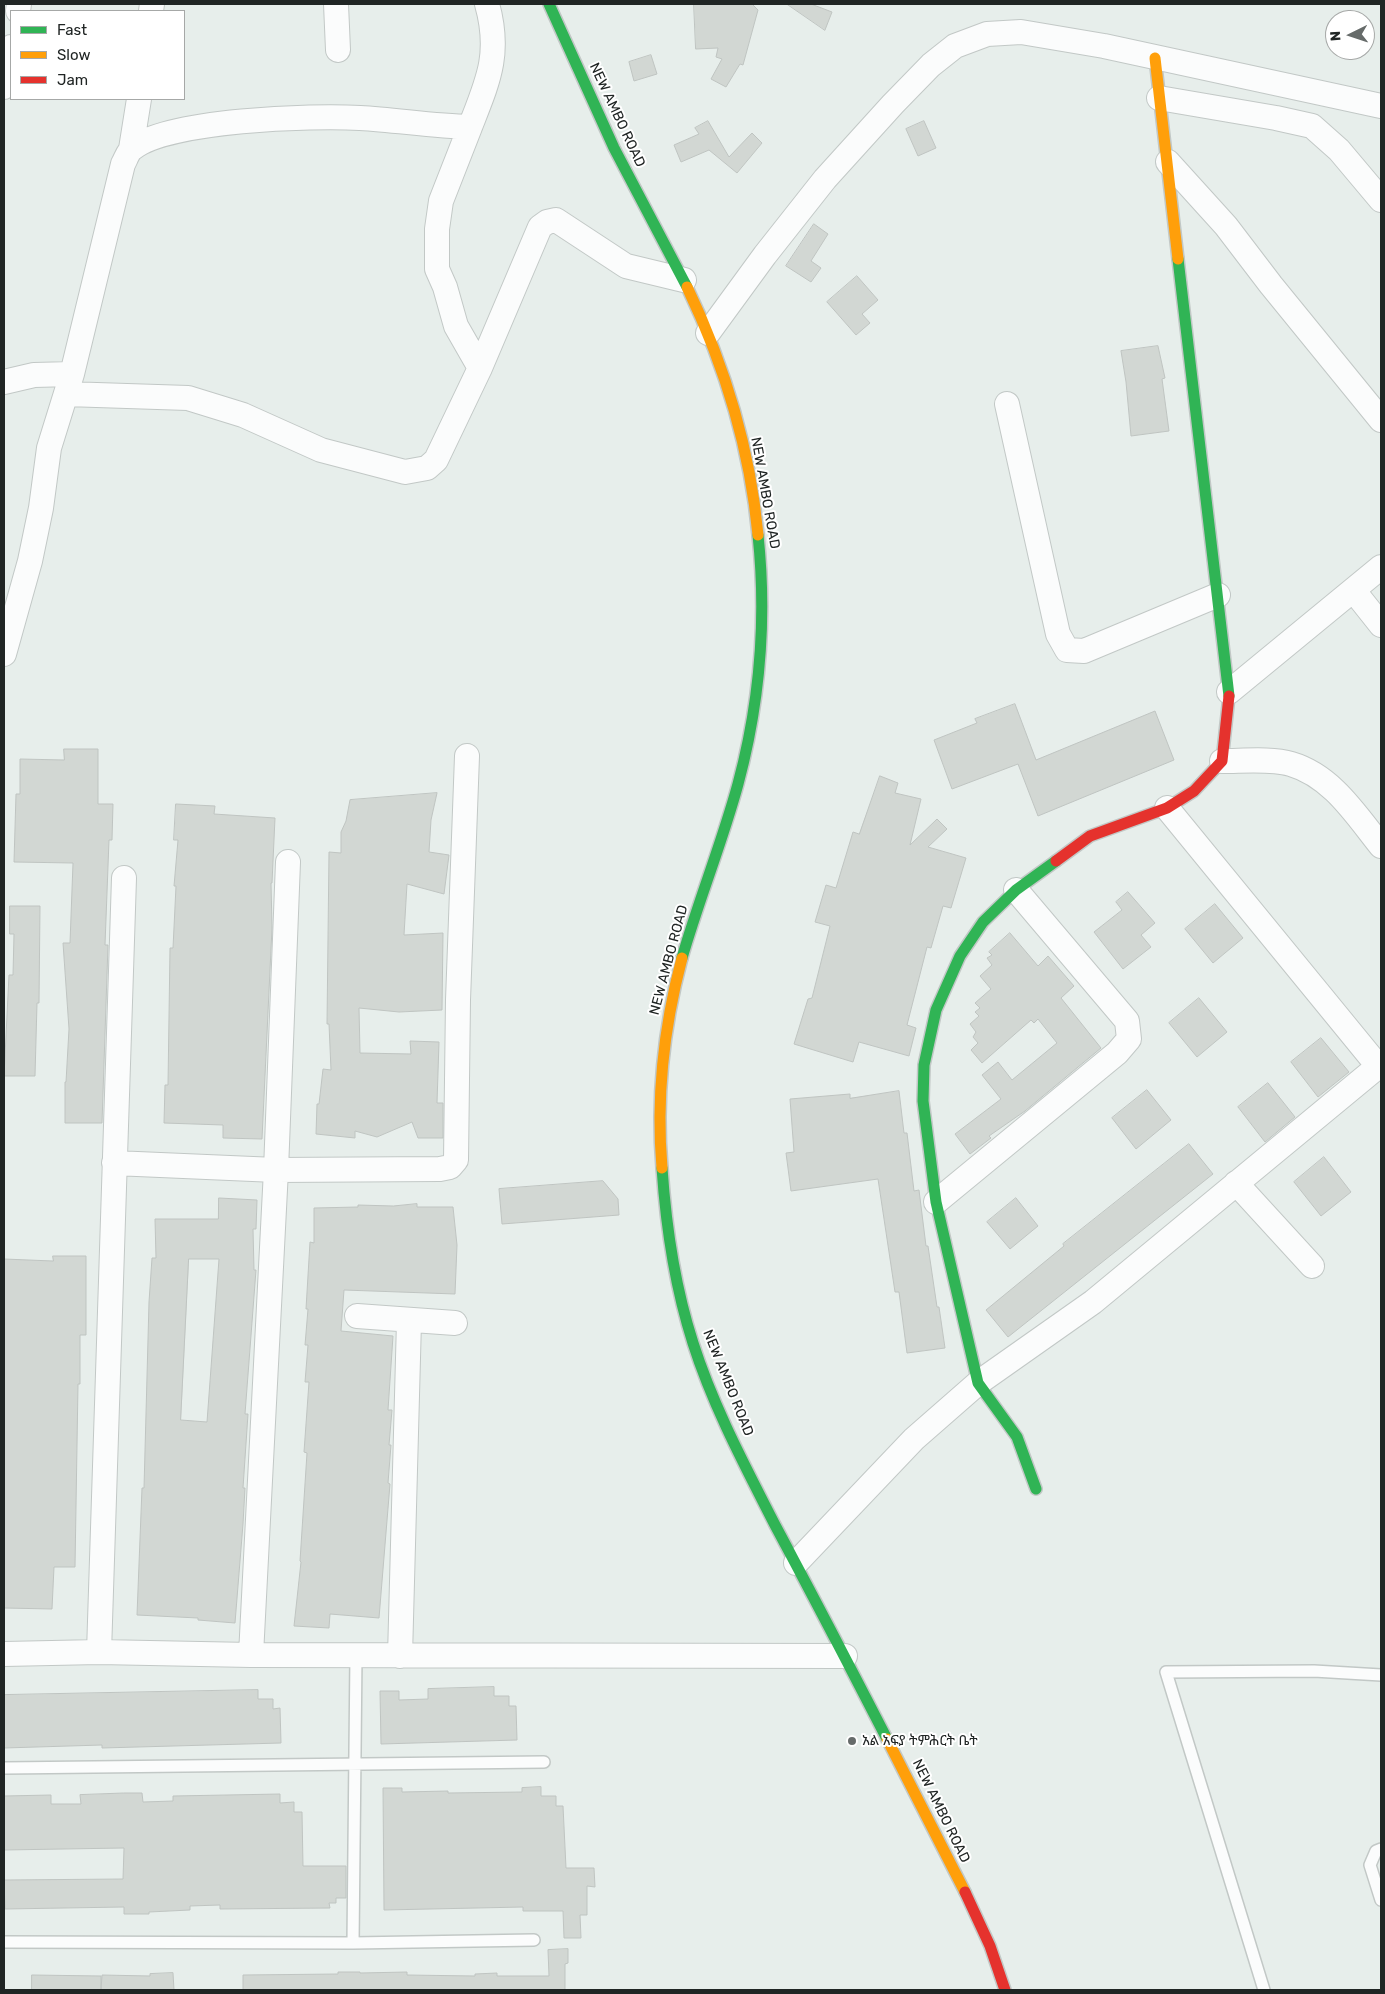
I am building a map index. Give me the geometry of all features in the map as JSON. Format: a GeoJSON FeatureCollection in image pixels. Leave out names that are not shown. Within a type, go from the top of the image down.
{"type":"FeatureCollection","features":[{"type":"Feature","properties":{"kind":"main road","name":"NEW AMBO ROAD"},"geometry":{"type":"LineString","coordinates":[[549,4],[623,166],[684,280],[708,333],[747,462],[759,531],[764,603],[760,661],[751,727],[737,790],[681,959],[667,1026],[661,1094],[661,1167],[666,1217],[680,1294],[698,1358],[752,1480],[884,1730],[987,1940],[1005,1990]]}},
{"type":"Feature","properties":{"kind":"main road"},"geometry":{"type":"LineString","coordinates":[[1036,1489],[1017,1436],[978,1383],[936,1202],[923,1102],[924,1066],[936,1010],[960,956],[983,922],[1016,890],[1090,836],[1167,808],[1194,791],[1222,761],[1229,692],[1155,58]]}},
{"type":"Feature","properties":{"kind":"street"},"geometry":{"type":"LineString","coordinates":[[336,4],[338,50]]}},
{"type":"Feature","properties":{"kind":"street"},"geometry":{"type":"LineString","coordinates":[[480,368],[456,326],[445,286],[437,269],[437,229],[441,200],[488,80],[494,48],[487,4]]}},
{"type":"Feature","properties":{"kind":"street"},"geometry":{"type":"LineString","coordinates":[[708,333],[825,179],[899,97],[931,64],[955,46],[987,34],[1021,32],[1104,46],[1381,106]]}},
{"type":"Feature","properties":{"kind":"street"},"geometry":{"type":"LineString","coordinates":[[4,87],[10,53]]}},
{"type":"Feature","properties":{"kind":"street"},"geometry":{"type":"LineString","coordinates":[[1159,98],[1312,126],[1339,150],[1381,200]]}},
{"type":"Feature","properties":{"kind":"street"},"geometry":{"type":"LineString","coordinates":[[4,654],[30,561],[41,508],[49,448],[69,384],[123,164],[131,149],[138,100]]}},
{"type":"Feature","properties":{"kind":"street"},"geometry":{"type":"LineString","coordinates":[[131,149],[147,139],[187,129],[264,119],[358,118],[470,127]]}},
{"type":"Feature","properties":{"kind":"street"},"geometry":{"type":"LineString","coordinates":[[1168,162],[1226,226],[1271,285],[1381,420]]}},
{"type":"Feature","properties":{"kind":"street"},"geometry":{"type":"LineString","coordinates":[[4,382],[34,375],[69,384],[188,398],[243,416],[321,450],[405,472],[427,468],[436,460],[480,368],[540,227],[556,220],[626,266],[684,280]]}},
{"type":"Feature","properties":{"kind":"street"},"geometry":{"type":"LineString","coordinates":[[1007,404],[1058,634],[1067,650],[1084,651],[1218,595]]}},
{"type":"Feature","properties":{"kind":"street"},"geometry":{"type":"LineString","coordinates":[[1229,692],[1381,567]]}},
{"type":"Feature","properties":{"kind":"street"},"geometry":{"type":"LineString","coordinates":[[1354,591],[1381,625]]}},
{"type":"Feature","properties":{"kind":"street"},"geometry":{"type":"LineString","coordinates":[[114,1163],[276,1170],[440,1169],[450,1167],[456,1160],[458,1000],[467,756]]}},
{"type":"Feature","properties":{"kind":"street"},"geometry":{"type":"LineString","coordinates":[[1222,761],[1259,761],[1291,764],[1316,775],[1339,793],[1381,846]]}},
{"type":"Feature","properties":{"kind":"street"},"geometry":{"type":"LineString","coordinates":[[796,1563],[914,1439],[978,1383],[1092,1302],[1380,1065],[1167,808]]}},
{"type":"Feature","properties":{"kind":"street"},"geometry":{"type":"LineString","coordinates":[[250,1655],[276,1170],[288,862]]}},
{"type":"Feature","properties":{"kind":"street"},"geometry":{"type":"LineString","coordinates":[[99,1652],[124,878]]}},
{"type":"Feature","properties":{"kind":"street"},"geometry":{"type":"LineString","coordinates":[[936,1202],[1117,1053],[1129,1039],[1127,1021],[1016,890]]}},
{"type":"Feature","properties":{"kind":"street"},"geometry":{"type":"LineString","coordinates":[[1236,1183],[1312,1266]]}},
{"type":"Feature","properties":{"kind":"street"},"geometry":{"type":"LineString","coordinates":[[357,1316],[455,1323]]}},
{"type":"Feature","properties":{"kind":"street"},"geometry":{"type":"LineString","coordinates":[[400,1656],[409,1321]]}},
{"type":"Feature","properties":{"kind":"street"},"geometry":{"type":"LineString","coordinates":[[4,1654],[99,1652],[400,1656],[845,1656]]}},
{"type":"Feature","properties":{"kind":"lane"},"geometry":{"type":"LineString","coordinates":[[353,1943],[356,1655]]}},
{"type":"Feature","properties":{"kind":"lane"},"geometry":{"type":"LineString","coordinates":[[1264,1990],[1166,1672],[1314,1671],[1381,1675]]}},
{"type":"Feature","properties":{"kind":"lane"},"geometry":{"type":"LineString","coordinates":[[4,1768],[544,1762]]}},
{"type":"Feature","properties":{"kind":"lane"},"geometry":{"type":"LineString","coordinates":[[1381,1849],[1376,1851],[1370,1865],[1381,1900]]}},
{"type":"Feature","properties":{"kind":"lane"},"geometry":{"type":"LineString","coordinates":[[4,1942],[353,1943],[534,1940]]}},
{"type":"Feature","properties":{"kind":"building"},"geometry":{"type":"Polygon","coordinates":[[[694,4],[752,4],[758,10],[743,65],[740,64],[726,87],[711,79],[722,59],[716,57],[718,48],[696,49],[694,4]]]}},
{"type":"Feature","properties":{"kind":"building"},"geometry":{"type":"Polygon","coordinates":[[[787,4],[811,4],[832,12],[825,30],[787,4]]]}},
{"type":"Feature","properties":{"kind":"building"},"geometry":{"type":"Polygon","coordinates":[[[651,55],[657,74],[634,81],[629,62],[651,55]]]}},
{"type":"Feature","properties":{"kind":"building"},"geometry":{"type":"Polygon","coordinates":[[[708,121],[729,157],[752,133],[762,143],[737,173],[709,150],[681,162],[674,145],[699,134],[695,128],[708,121]]]}},
{"type":"Feature","properties":{"kind":"building"},"geometry":{"type":"Polygon","coordinates":[[[924,121],[936,148],[918,156],[906,129],[924,121]]]}},
{"type":"Feature","properties":{"kind":"building"},"geometry":{"type":"Polygon","coordinates":[[[814,224],[828,234],[811,261],[821,268],[811,282],[786,266],[814,224]]]}},
{"type":"Feature","properties":{"kind":"building"},"geometry":{"type":"Polygon","coordinates":[[[857,276],[878,300],[862,314],[870,323],[856,335],[827,302],[857,276]]]}},
{"type":"Feature","properties":{"kind":"building"},"geometry":{"type":"Polygon","coordinates":[[[1158,346],[1165,378],[1162,379],[1169,431],[1131,436],[1121,351],[1158,346]]]}},
{"type":"Feature","properties":{"kind":"building"},"geometry":{"type":"Polygon","coordinates":[[[1015,704],[1036,760],[1155,711],[1174,760],[1038,816],[1018,764],[952,789],[934,740],[977,723],[975,719],[1015,704]]]}},
{"type":"Feature","properties":{"kind":"building"},"geometry":{"type":"Polygon","coordinates":[[[64,749],[98,749],[98,804],[113,804],[112,840],[109,840],[105,945],[108,945],[102,1123],[65,1123],[65,1082],[69,1029],[63,943],[70,943],[73,863],[14,862],[16,794],[20,794],[20,759],[64,760],[64,749]]]}},
{"type":"Feature","properties":{"kind":"building"},"geometry":{"type":"Polygon","coordinates":[[[880,776],[898,783],[895,793],[921,799],[910,845],[937,819],[947,829],[928,847],[966,858],[951,908],[943,906],[931,948],[927,947],[907,1025],[916,1028],[909,1056],[859,1042],[853,1062],[794,1044],[808,999],[812,998],[830,926],[815,922],[826,885],[836,888],[853,832],[859,834],[880,776]]]}},
{"type":"Feature","properties":{"kind":"building"},"geometry":{"type":"Polygon","coordinates":[[[437,793],[431,820],[429,852],[449,855],[444,894],[407,884],[404,935],[443,933],[442,1010],[399,1012],[359,1008],[360,1053],[411,1054],[410,1041],[439,1042],[437,1103],[443,1103],[443,1138],[418,1138],[412,1122],[377,1137],[355,1131],[355,1138],[316,1134],[317,1104],[319,1104],[323,1069],[331,1070],[329,1024],[327,1024],[329,852],[341,853],[341,832],[346,821],[350,800],[437,793]]]}},
{"type":"Feature","properties":{"kind":"building"},"geometry":{"type":"Polygon","coordinates":[[[176,804],[215,806],[214,814],[275,818],[262,1139],[223,1138],[223,1125],[164,1123],[165,1085],[168,1085],[170,948],[173,948],[176,886],[174,886],[178,840],[174,840],[176,804]]]}},
{"type":"Feature","properties":{"kind":"building"},"geometry":{"type":"Polygon","coordinates":[[[1128,892],[1155,923],[1141,935],[1151,947],[1123,969],[1094,932],[1122,910],[1116,902],[1128,892]]]}},
{"type":"Feature","properties":{"kind":"building"},"geometry":{"type":"Polygon","coordinates":[[[1215,904],[1243,938],[1213,963],[1185,929],[1215,904]]]}},
{"type":"Feature","properties":{"kind":"building"},"geometry":{"type":"Polygon","coordinates":[[[10,906],[40,906],[39,1003],[37,1003],[35,1076],[4,1076],[9,975],[13,975],[14,934],[10,934],[10,906]]]}},
{"type":"Feature","properties":{"kind":"building"},"geometry":{"type":"Polygon","coordinates":[[[1010,933],[1038,966],[1048,956],[1074,986],[1061,998],[1101,1048],[1025,1111],[989,1136],[991,1138],[970,1154],[955,1134],[1001,1099],[982,1075],[998,1062],[1012,1080],[1057,1043],[1038,1019],[1034,1023],[1031,1020],[982,1063],[971,1050],[978,1043],[973,1037],[976,1032],[970,1024],[979,1016],[975,1012],[980,1008],[975,1003],[991,989],[980,976],[992,965],[987,958],[992,955],[989,952],[1010,933]]]}},
{"type":"Feature","properties":{"kind":"building"},"geometry":{"type":"Polygon","coordinates":[[[1199,998],[1227,1032],[1197,1057],[1169,1023],[1199,998]]]}},
{"type":"Feature","properties":{"kind":"building"},"geometry":{"type":"Polygon","coordinates":[[[1321,1038],[1349,1072],[1318,1097],[1291,1062],[1321,1038]]]}},
{"type":"Feature","properties":{"kind":"building"},"geometry":{"type":"Polygon","coordinates":[[[1268,1083],[1295,1117],[1265,1142],[1238,1107],[1268,1083]]]}},
{"type":"Feature","properties":{"kind":"building"},"geometry":{"type":"Polygon","coordinates":[[[1147,1090],[1171,1120],[1136,1149],[1112,1118],[1147,1090]]]}},
{"type":"Feature","properties":{"kind":"building"},"geometry":{"type":"Polygon","coordinates":[[[899,1091],[904,1133],[907,1133],[914,1191],[919,1190],[926,1246],[928,1246],[945,1348],[907,1353],[899,1292],[895,1292],[878,1179],[791,1191],[786,1153],[794,1152],[790,1099],[850,1094],[850,1098],[899,1091]]]}},
{"type":"Feature","properties":{"kind":"building"},"geometry":{"type":"Polygon","coordinates":[[[1189,1144],[1213,1174],[1008,1337],[986,1310],[1064,1246],[1063,1244],[1189,1144]]]}},
{"type":"Feature","properties":{"kind":"building"},"geometry":{"type":"Polygon","coordinates":[[[1324,1157],[1351,1192],[1321,1216],[1294,1182],[1324,1157]]]}},
{"type":"Feature","properties":{"kind":"building"},"geometry":{"type":"Polygon","coordinates":[[[603,1181],[618,1199],[619,1215],[502,1224],[499,1189],[603,1181]]]}},
{"type":"Feature","properties":{"kind":"building"},"geometry":{"type":"Polygon","coordinates":[[[219,1198],[257,1200],[256,1229],[253,1229],[254,1270],[256,1270],[245,1414],[248,1414],[243,1488],[245,1488],[235,1623],[198,1620],[198,1618],[137,1615],[142,1488],[144,1488],[149,1302],[152,1258],[156,1258],[155,1219],[218,1219],[219,1198]],[[189,1259],[181,1420],[207,1422],[219,1259],[189,1259]]]}},
{"type":"Feature","properties":{"kind":"building"},"geometry":{"type":"Polygon","coordinates":[[[1016,1198],[1038,1226],[1010,1249],[987,1222],[1016,1198]]]}},
{"type":"Feature","properties":{"kind":"building"},"geometry":{"type":"Polygon","coordinates":[[[417,1204],[417,1207],[453,1207],[457,1245],[455,1294],[344,1290],[341,1331],[393,1336],[388,1410],[392,1410],[389,1445],[391,1445],[388,1483],[390,1484],[379,1618],[330,1614],[329,1628],[294,1626],[301,1562],[307,1453],[304,1452],[309,1382],[305,1382],[308,1345],[305,1345],[308,1309],[306,1309],[310,1242],[314,1243],[314,1208],[417,1204]]]}},
{"type":"Feature","properties":{"kind":"building"},"geometry":{"type":"Polygon","coordinates":[[[53,1256],[86,1256],[86,1335],[80,1335],[80,1384],[78,1384],[75,1567],[54,1567],[52,1609],[4,1608],[4,1259],[53,1261],[53,1256]]]}},
{"type":"Feature","properties":{"kind":"building"},"geometry":{"type":"Polygon","coordinates":[[[494,1687],[494,1696],[509,1696],[509,1706],[516,1706],[517,1740],[381,1744],[380,1691],[399,1691],[399,1700],[428,1699],[428,1689],[494,1687]]]}},
{"type":"Feature","properties":{"kind":"building"},"geometry":{"type":"Polygon","coordinates":[[[258,1690],[258,1699],[273,1699],[273,1709],[280,1708],[281,1743],[102,1748],[102,1745],[4,1748],[4,1695],[258,1690]]]}},
{"type":"Feature","properties":{"kind":"building"},"geometry":{"type":"Polygon","coordinates":[[[541,1787],[541,1796],[556,1796],[556,1806],[563,1806],[566,1868],[594,1868],[595,1887],[587,1886],[587,1915],[580,1915],[581,1938],[564,1938],[563,1911],[523,1911],[523,1907],[384,1910],[383,1788],[402,1788],[402,1792],[448,1791],[448,1793],[522,1792],[522,1788],[541,1787]]]}},
{"type":"Feature","properties":{"kind":"building"},"geometry":{"type":"Polygon","coordinates":[[[142,1793],[143,1802],[173,1801],[173,1796],[280,1794],[280,1803],[294,1802],[294,1812],[302,1812],[303,1866],[346,1866],[346,1898],[336,1898],[336,1903],[329,1903],[330,1908],[220,1909],[220,1905],[190,1906],[190,1910],[149,1912],[149,1914],[124,1914],[124,1907],[5,1909],[4,1880],[123,1879],[124,1848],[4,1850],[4,1796],[51,1795],[51,1804],[81,1804],[80,1795],[142,1793]]]}},
{"type":"Feature","properties":{"kind":"building"},"geometry":{"type":"Polygon","coordinates":[[[568,1949],[568,1963],[565,1964],[565,1990],[243,1990],[243,1975],[407,1972],[407,1975],[475,1976],[475,1974],[497,1973],[497,1976],[549,1976],[548,1950],[568,1949]]]}},
{"type":"Feature","properties":{"kind":"building"},"geometry":{"type":"Polygon","coordinates":[[[173,1973],[174,1990],[101,1990],[102,1975],[150,1976],[150,1974],[173,1973]]]}},
{"type":"Feature","properties":{"kind":"building"},"geometry":{"type":"Polygon","coordinates":[[[32,1975],[101,1976],[101,1990],[32,1990],[32,1975]]]}},
{"type":"Feature","properties":{"kind":"traffic: fast"},"geometry":{"type":"LineString","coordinates":[[549,4],[614,148],[687,287]]}},
{"type":"Feature","properties":{"kind":"traffic: fast"},"geometry":{"type":"LineString","coordinates":[[1178,259],[1229,696]]}},
{"type":"Feature","properties":{"kind":"traffic: fast"},"geometry":{"type":"LineString","coordinates":[[682,958],[732,806],[752,722],[760,661],[761,630],[762,598],[758,535]]}},
{"type":"Feature","properties":{"kind":"traffic: fast"},"geometry":{"type":"LineString","coordinates":[[1036,1489],[1017,1437],[978,1383],[936,1202],[923,1101],[924,1065],[936,1010],[960,956],[983,922],[1016,890],[1056,861]]}},
{"type":"Feature","properties":{"kind":"traffic: fast"},"geometry":{"type":"LineString","coordinates":[[662,1168],[666,1212],[676,1279],[693,1343],[710,1390],[752,1481],[887,1739]]}},
{"type":"Feature","properties":{"kind":"traffic: slow"},"geometry":{"type":"LineString","coordinates":[[1155,58],[1178,259]]}},
{"type":"Feature","properties":{"kind":"traffic: slow"},"geometry":{"type":"LineString","coordinates":[[687,287],[713,346],[742,439],[749,471],[758,535]]}},
{"type":"Feature","properties":{"kind":"traffic: slow"},"geometry":{"type":"LineString","coordinates":[[662,1168],[660,1115],[663,1062],[670,1010],[682,958]]}},
{"type":"Feature","properties":{"kind":"traffic: slow"},"geometry":{"type":"LineString","coordinates":[[887,1739],[965,1892]]}},
{"type":"Feature","properties":{"kind":"traffic: jam"},"geometry":{"type":"LineString","coordinates":[[1056,861],[1090,836],[1167,808],[1194,791],[1222,761],[1229,696]]}},
{"type":"Feature","properties":{"kind":"traffic: jam"},"geometry":{"type":"LineString","coordinates":[[965,1892],[990,1946],[1005,1990]]}},
{"type":"Feature","properties":{"kind":"place","name":"አል አፍያ ትምሕርት ቤት"},"geometry":{"type":"Point","coordinates":[852,1741]}}]}
